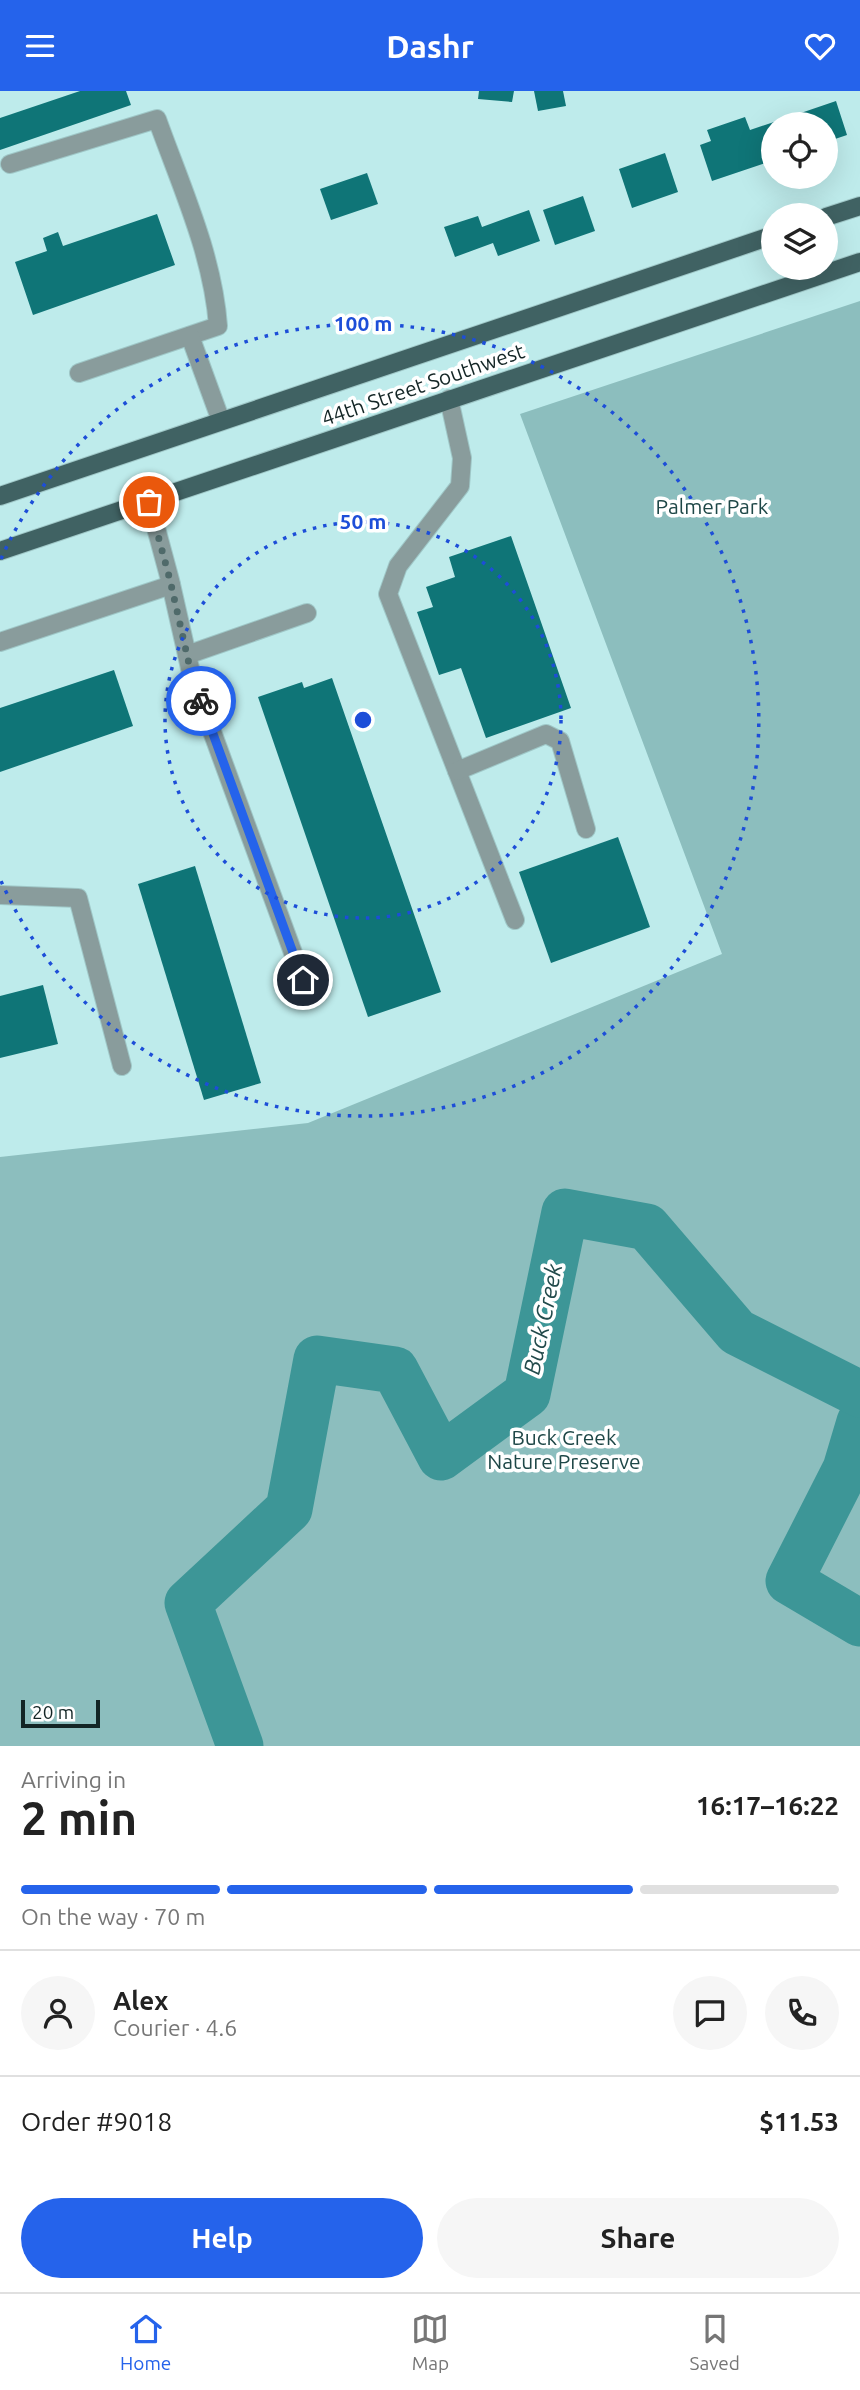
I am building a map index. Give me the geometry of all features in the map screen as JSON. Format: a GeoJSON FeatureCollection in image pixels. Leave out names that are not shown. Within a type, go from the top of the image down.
{"type":"FeatureCollection","features":[{"type":"Feature","properties":{"kind":"main road"},"geometry":{"type":"LineString","coordinates":[[838,213],[860,206]]}},
{"type":"Feature","properties":{"kind":"main road","name":"44th Street Southwest"},"geometry":{"type":"LineString","coordinates":[[0,496],[761,239]]}},
{"type":"Feature","properties":{"kind":"main road","name":"44th Street Southwest"},"geometry":{"type":"LineString","coordinates":[[0,551],[860,262]]}},
{"type":"Feature","properties":{"kind":"lane"},"geometry":{"type":"LineString","coordinates":[[10,164],[158,119],[202,245],[216,305],[218,326],[79,373]]}},
{"type":"Feature","properties":{"kind":"lane"},"geometry":{"type":"LineString","coordinates":[[190,336],[221,421]]}},
{"type":"Feature","properties":{"kind":"lane"},"geometry":{"type":"LineString","coordinates":[[449,400],[462,457],[460,486],[398,566],[391,579],[388,594],[515,920]]}},
{"type":"Feature","properties":{"kind":"lane"},"geometry":{"type":"LineString","coordinates":[[149,502],[192,677],[303,980]]}},
{"type":"Feature","properties":{"kind":"lane"},"geometry":{"type":"LineString","coordinates":[[0,642],[171,585]]}},
{"type":"Feature","properties":{"kind":"lane"},"geometry":{"type":"LineString","coordinates":[[187,655],[307,613]]}},
{"type":"Feature","properties":{"kind":"lane"},"geometry":{"type":"LineString","coordinates":[[457,771],[546,734],[560,741],[586,829]]}},
{"type":"Feature","properties":{"kind":"lane"},"geometry":{"type":"LineString","coordinates":[[0,895],[78,898],[122,1066]]}},
{"type":"Feature","properties":{"kind":"green space","name":"Buck Creek Nature Preserve"},"geometry":{"type":"Polygon","coordinates":[[[860,301],[860,1746],[0,1746],[0,1157],[308,1123],[722,954],[520,414],[860,301]]]}},
{"type":"Feature","properties":{"kind":"building"},"geometry":{"type":"Polygon","coordinates":[[[80,91],[126,91],[131,105],[0,150],[0,118],[80,91]]]}},
{"type":"Feature","properties":{"kind":"building"},"geometry":{"type":"Polygon","coordinates":[[[479,91],[514,91],[512,102],[478,99],[479,91]]]}},
{"type":"Feature","properties":{"kind":"building"},"geometry":{"type":"Polygon","coordinates":[[[534,91],[563,91],[566,106],[538,111],[534,91]]]}},
{"type":"Feature","properties":{"kind":"building"},"geometry":{"type":"Polygon","coordinates":[[[836,101],[847,135],[838,138],[838,112],[804,112],[836,101]]]}},
{"type":"Feature","properties":{"kind":"building"},"geometry":{"type":"Polygon","coordinates":[[[745,117],[750,130],[761,126],[761,164],[712,181],[700,145],[711,141],[707,130],[745,117]]]}},
{"type":"Feature","properties":{"kind":"building"},"geometry":{"type":"Polygon","coordinates":[[[665,153],[678,192],[632,208],[619,169],[665,153]]]}},
{"type":"Feature","properties":{"kind":"building"},"geometry":{"type":"Polygon","coordinates":[[[367,173],[378,204],[331,220],[320,189],[367,173]]]}},
{"type":"Feature","properties":{"kind":"building"},"geometry":{"type":"Polygon","coordinates":[[[583,196],[595,231],[555,245],[543,210],[583,196]]]}},
{"type":"Feature","properties":{"kind":"building"},"geometry":{"type":"Polygon","coordinates":[[[529,210],[540,241],[498,256],[493,243],[455,257],[444,227],[478,216],[482,227],[529,210]]]}},
{"type":"Feature","properties":{"kind":"building"},"geometry":{"type":"Polygon","coordinates":[[[157,214],[175,265],[33,315],[15,262],[47,251],[43,238],[58,232],[63,246],[157,214]]]}},
{"type":"Feature","properties":{"kind":"building"},"geometry":{"type":"Polygon","coordinates":[[[511,536],[571,708],[486,738],[461,668],[439,675],[417,612],[433,607],[426,587],[455,577],[449,557],[511,536]]]}},
{"type":"Feature","properties":{"kind":"building"},"geometry":{"type":"Polygon","coordinates":[[[114,670],[133,726],[0,772],[0,708],[114,670]]]}},
{"type":"Feature","properties":{"kind":"building"},"geometry":{"type":"Polygon","coordinates":[[[332,678],[441,992],[368,1017],[258,697],[302,682],[304,688],[332,678]]]}},
{"type":"Feature","properties":{"kind":"building"},"geometry":{"type":"Polygon","coordinates":[[[618,837],[650,927],[551,963],[519,872],[618,837]]]}},
{"type":"Feature","properties":{"kind":"building"},"geometry":{"type":"Polygon","coordinates":[[[195,866],[261,1083],[204,1100],[138,884],[195,866]]]}},
{"type":"Feature","properties":{"kind":"building"},"geometry":{"type":"Polygon","coordinates":[[[43,985],[58,1044],[0,1058],[0,996],[43,985]]]}},
{"type":"Feature","properties":{"kind":"waterway","name":"Buck Creek"},"geometry":{"type":"LineString","coordinates":[[240,1746],[188,1603],[289,1509],[317,1359],[395,1370],[441,1457],[527,1394],[565,1212],[647,1227],[737,1332],[860,1394]]}},
{"type":"Feature","properties":{"kind":"waterway","name":"Buck Creek"},"geometry":{"type":"LineString","coordinates":[[860,1422],[846,1469],[789,1581],[860,1623]]}},
{"type":"Feature","properties":{"kind":"way so far"},"geometry":{"type":"LineString","coordinates":[[149,502],[192,677],[201,701]]}},
{"type":"Feature","properties":{"kind":"route"},"geometry":{"type":"LineString","coordinates":[[201,701],[303,980]]}},
{"type":"Feature","properties":{"kind":"park label","name":"Palmer Park"},"geometry":{"type":"Point","coordinates":[712,507]}}]}
